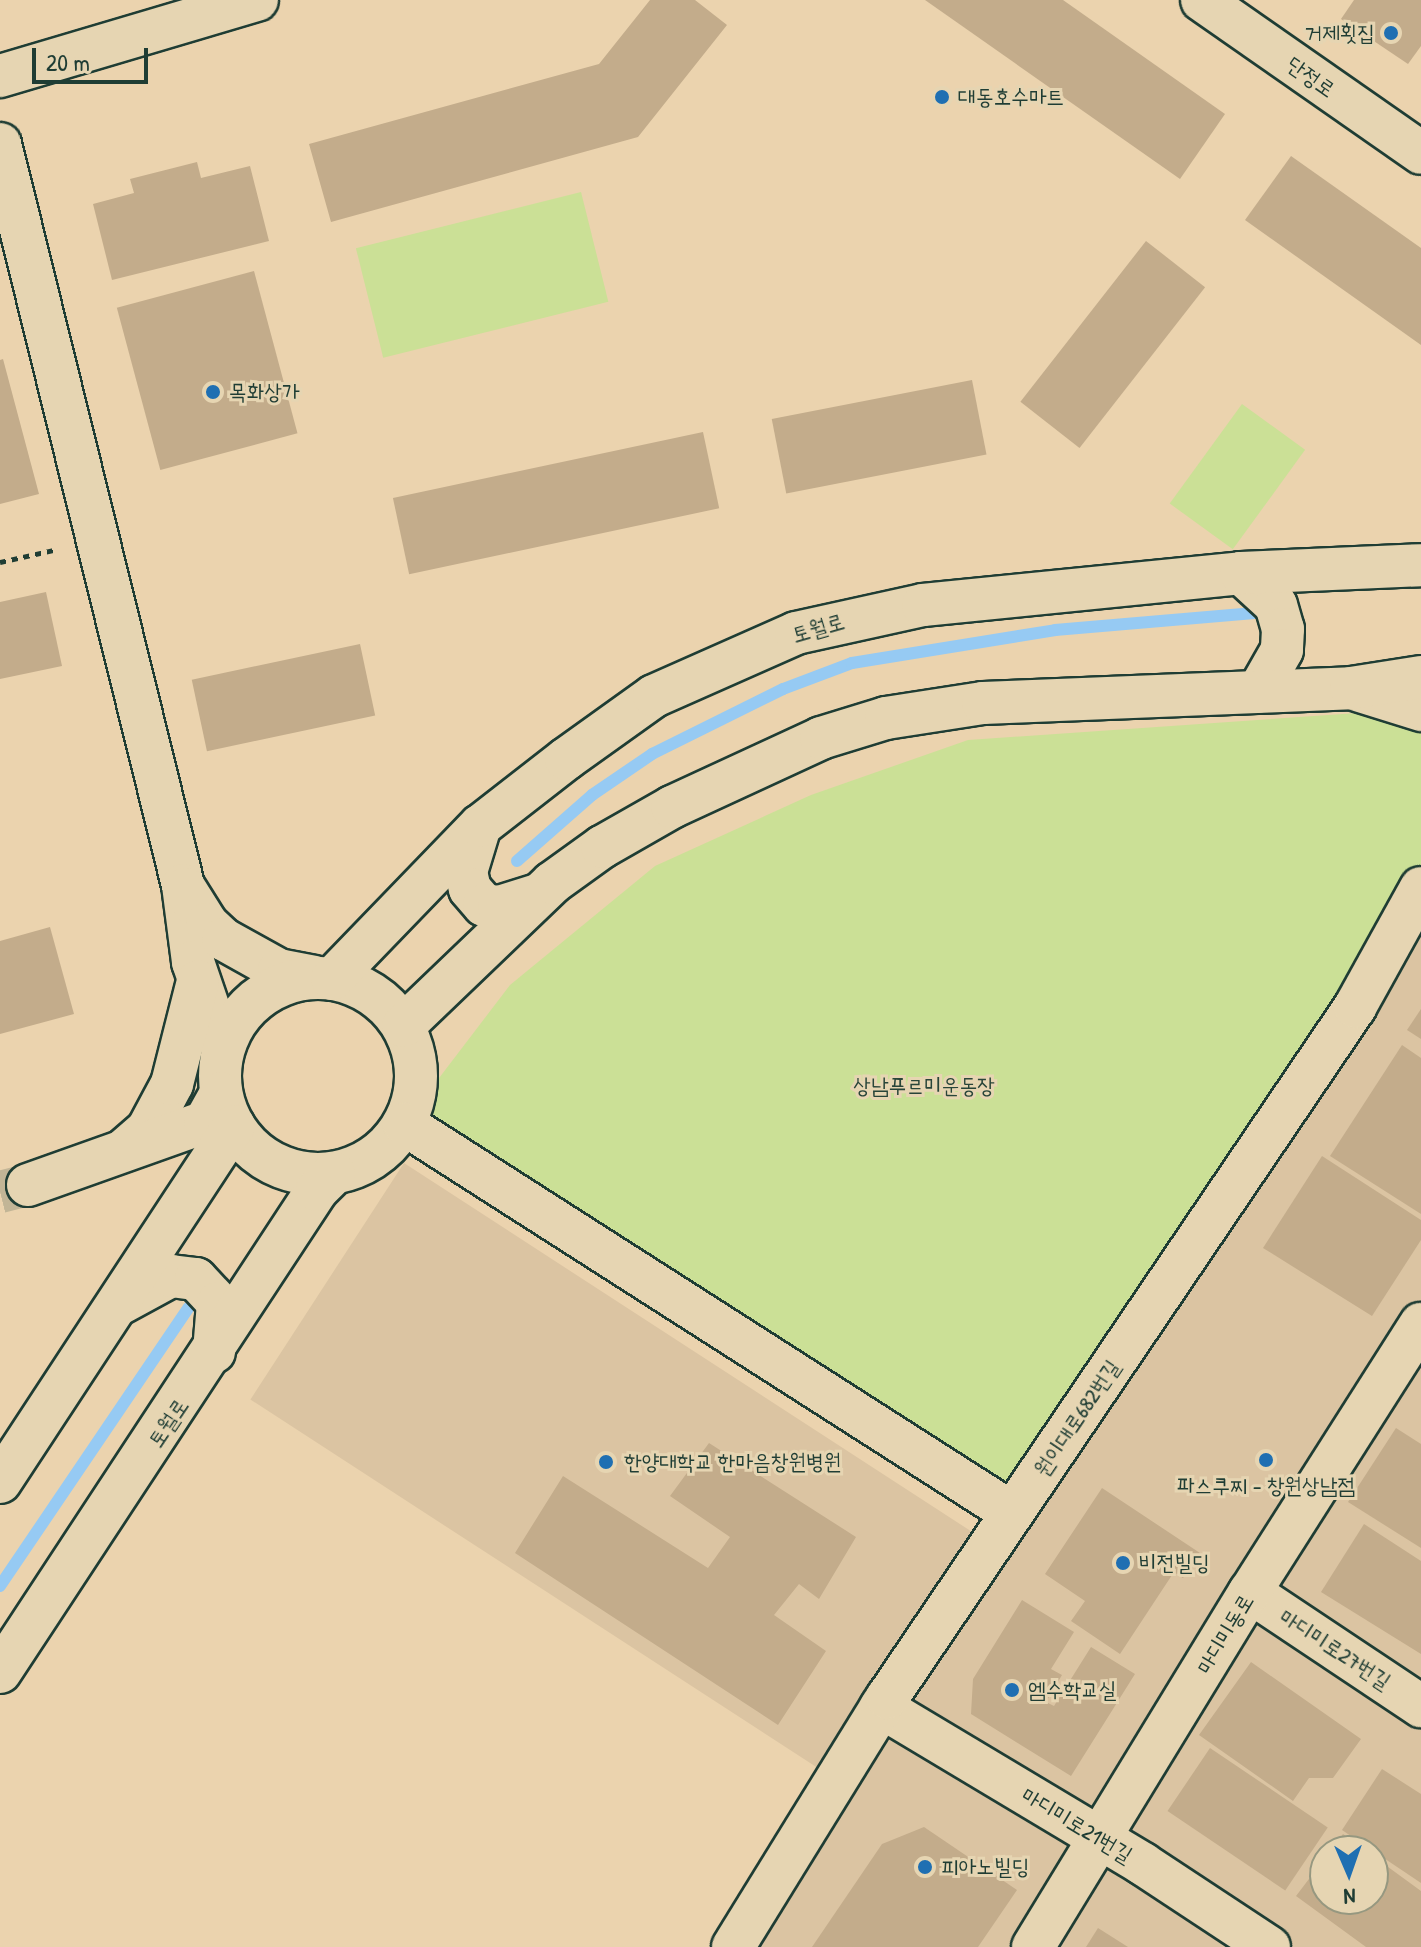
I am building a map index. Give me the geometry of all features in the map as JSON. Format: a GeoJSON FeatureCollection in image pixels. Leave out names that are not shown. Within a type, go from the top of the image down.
{"type":"FeatureCollection","features":[{"type":"Feature","properties":{"kind":"street"},"geometry":{"type":"LineString","coordinates":[[0,76],[257,0]]}},
{"type":"Feature","properties":{"kind":"street","name":"단정로"},"geometry":{"type":"LineString","coordinates":[[1202,0],[1421,153]]}},
{"type":"Feature","properties":{"kind":"street"},"geometry":{"type":"LineString","coordinates":[[0,144],[183,885],[198,980],[222,1047],[228,1110],[183,1208],[0,1482]]}},
{"type":"Feature","properties":{"kind":"street","name":"토월로"},"geometry":{"type":"LineString","coordinates":[[323,978],[480,826],[654,696],[796,633],[923,605],[1241,573],[1421,565]]}},
{"type":"Feature","properties":{"kind":"street"},"geometry":{"type":"LineString","coordinates":[[1241,573],[1276,605],[1283,629],[1282,650],[1258,692]]}},
{"type":"Feature","properties":{"kind":"street"},"geometry":{"type":"LineString","coordinates":[[403,1026],[539,895],[602,847],[672,807],[821,738],[886,718],[983,703],[1351,688],[1421,677]]}},
{"type":"Feature","properties":{"kind":"street"},"geometry":{"type":"LineString","coordinates":[[1351,688],[1421,710]]}},
{"type":"Feature","properties":{"kind":"street"},"geometry":{"type":"LineString","coordinates":[[480,826],[466,872],[470,889],[484,905],[499,907],[539,895]]}},
{"type":"Feature","properties":{"kind":"street"},"geometry":{"type":"LineString","coordinates":[[183,885],[207,924],[223,939],[279,970],[323,978],[371,992],[403,1026],[417,1067],[415,1096],[404,1124],[385,1149],[358,1166],[334,1173],[296,1172],[266,1160],[228,1110]]}},
{"type":"Feature","properties":{"kind":"street","name":"원이대로682번길"},"geometry":{"type":"LineString","coordinates":[[733,1947],[881,1707],[1355,1007],[1421,888]]}},
{"type":"Feature","properties":{"kind":"street"},"geometry":{"type":"LineString","coordinates":[[222,1047],[237,1018],[258,997],[285,982],[323,978]]}},
{"type":"Feature","properties":{"kind":"street"},"geometry":{"type":"LineString","coordinates":[[122,1152],[148,1129],[172,1084],[198,980]]}},
{"type":"Feature","properties":{"kind":"street"},"geometry":{"type":"LineString","coordinates":[[28,1185],[205,1122],[228,1110]]}},
{"type":"Feature","properties":{"kind":"street"},"geometry":{"type":"LineString","coordinates":[[404,1124],[1012,1513]]}},
{"type":"Feature","properties":{"kind":"street"},"geometry":{"type":"LineString","coordinates":[[122,1152],[151,1154],[168,1162],[182,1190],[183,1208]]}},
{"type":"Feature","properties":{"kind":"street","name":"토월로"},"geometry":{"type":"LineString","coordinates":[[0,1672],[214,1354],[317,1190],[334,1173]]}},
{"type":"Feature","properties":{"kind":"street"},"geometry":{"type":"LineString","coordinates":[[118,1306],[171,1276],[196,1279],[218,1303],[214,1354]]}},
{"type":"Feature","properties":{"kind":"street","name":"마디미동로"},"geometry":{"type":"LineString","coordinates":[[1033,1947],[1102,1840],[1250,1592],[1418,1335]]}},
{"type":"Feature","properties":{"kind":"street","name":"마디미로27번길"},"geometry":{"type":"LineString","coordinates":[[1250,1592],[1421,1706]]}},
{"type":"Feature","properties":{"kind":"street","name":"마디미로21번길"},"geometry":{"type":"LineString","coordinates":[[881,1707],[1102,1840],[1269,1947]]}},
{"type":"Feature","properties":{"kind":"path"},"geometry":{"type":"LineString","coordinates":[[0,562],[98,540]]}},
{"type":"Feature","properties":{"kind":"shaded area"},"geometry":{"type":"Polygon","coordinates":[[[1421,934],[1421,1947],[750,1947],[906,1699],[1421,934]]]}},
{"type":"Feature","properties":{"kind":"shaded area","name":"한양대학교 한마음창원병원"},"geometry":{"type":"Polygon","coordinates":[[[404,1163],[973,1532],[819,1769],[250,1400],[404,1163]]]}},
{"type":"Feature","properties":{"kind":"green space"},"geometry":{"type":"Polygon","coordinates":[[[581,192],[608,302],[383,358],[356,248],[581,192]]]}},
{"type":"Feature","properties":{"kind":"green space"},"geometry":{"type":"Polygon","coordinates":[[[1242,404],[1305,450],[1233,549],[1170,504],[1242,404]]]}},
{"type":"Feature","properties":{"kind":"green space","name":"상남푸르미운동장"},"geometry":{"type":"Polygon","coordinates":[[[1372,712],[1421,732],[1421,884],[1012,1513],[404,1124],[510,985],[655,866],[811,795],[968,740],[1372,712]]]}},
{"type":"Feature","properties":{"kind":"building"},"geometry":{"type":"Polygon","coordinates":[[[650,0],[695,0],[727,25],[638,137],[331,222],[309,144],[599,64],[650,0]]]}},
{"type":"Feature","properties":{"kind":"building"},"geometry":{"type":"Polygon","coordinates":[[[925,0],[1063,0],[1225,114],[1180,179],[925,0]]]}},
{"type":"Feature","properties":{"kind":"building","name":"거제횟집"},"geometry":{"type":"Polygon","coordinates":[[[1354,0],[1421,0],[1421,46],[1408,64],[1341,19],[1354,0]]]}},
{"type":"Feature","properties":{"kind":"building"},"geometry":{"type":"Polygon","coordinates":[[[1291,156],[1421,248],[1421,345],[1245,220],[1291,156]]]}},
{"type":"Feature","properties":{"kind":"building"},"geometry":{"type":"Polygon","coordinates":[[[197,162],[201,178],[250,166],[269,241],[112,280],[93,204],[134,193],[130,179],[197,162]]]}},
{"type":"Feature","properties":{"kind":"building"},"geometry":{"type":"Polygon","coordinates":[[[1146,241],[1205,287],[1080,448],[1020,402],[1146,241]]]}},
{"type":"Feature","properties":{"kind":"building","name":"목화상가"},"geometry":{"type":"Polygon","coordinates":[[[254,271],[297,433],[160,470],[117,308],[254,271]]]}},
{"type":"Feature","properties":{"kind":"building"},"geometry":{"type":"Polygon","coordinates":[[[3,359],[39,494],[0,504],[0,360],[3,359]]]}},
{"type":"Feature","properties":{"kind":"building"},"geometry":{"type":"Polygon","coordinates":[[[972,380],[987,455],[786,494],[772,419],[972,380]]]}},
{"type":"Feature","properties":{"kind":"building"},"geometry":{"type":"Polygon","coordinates":[[[703,432],[719,508],[409,574],[393,498],[703,432]]]}},
{"type":"Feature","properties":{"kind":"building"},"geometry":{"type":"Polygon","coordinates":[[[46,592],[62,666],[0,679],[0,602],[46,592]]]}},
{"type":"Feature","properties":{"kind":"building"},"geometry":{"type":"Polygon","coordinates":[[[360,644],[375,715],[207,751],[192,680],[360,644]]]}},
{"type":"Feature","properties":{"kind":"building"},"geometry":{"type":"Polygon","coordinates":[[[50,927],[74,1014],[0,1034],[0,941],[50,927]]]}},
{"type":"Feature","properties":{"kind":"building"},"geometry":{"type":"Polygon","coordinates":[[[1421,1009],[1421,1039],[1407,1030],[1421,1009]]]}},
{"type":"Feature","properties":{"kind":"building"},"geometry":{"type":"Polygon","coordinates":[[[1402,1045],[1421,1058],[1421,1214],[1330,1156],[1402,1045]]]}},
{"type":"Feature","properties":{"kind":"building"},"geometry":{"type":"Polygon","coordinates":[[[1322,1156],[1421,1220],[1421,1240],[1372,1316],[1263,1248],[1322,1156]]]}},
{"type":"Feature","properties":{"kind":"building"},"geometry":{"type":"Polygon","coordinates":[[[1396,1428],[1421,1444],[1421,1548],[1348,1502],[1396,1428]]]}},
{"type":"Feature","properties":{"kind":"building"},"geometry":{"type":"Polygon","coordinates":[[[709,1443],[856,1537],[819,1599],[799,1584],[774,1615],[826,1651],[778,1725],[515,1553],[563,1476],[708,1568],[730,1537],[670,1496],[709,1443]]]}},
{"type":"Feature","properties":{"kind":"building","name":"비전빌딩"},"geometry":{"type":"Polygon","coordinates":[[[1102,1488],[1200,1553],[1183,1578],[1174,1572],[1120,1654],[1071,1621],[1085,1601],[1045,1574],[1102,1488]]]}},
{"type":"Feature","properties":{"kind":"building"},"geometry":{"type":"Polygon","coordinates":[[[1364,1524],[1421,1561],[1421,1654],[1321,1592],[1364,1524]]]}},
{"type":"Feature","properties":{"kind":"building","name":"엠수학교실"},"geometry":{"type":"Polygon","coordinates":[[[1022,1600],[1074,1632],[1051,1669],[1062,1675],[1046,1702],[1054,1706],[1091,1647],[1135,1674],[1071,1776],[971,1714],[973,1679],[1022,1600]]]}},
{"type":"Feature","properties":{"kind":"building"},"geometry":{"type":"Polygon","coordinates":[[[1251,1662],[1361,1739],[1333,1778],[1309,1778],[1293,1801],[1199,1735],[1251,1662]]]}},
{"type":"Feature","properties":{"kind":"building"},"geometry":{"type":"Polygon","coordinates":[[[1210,1748],[1328,1827],[1323,1835],[1309,1835],[1309,1855],[1285,1890],[1168,1811],[1210,1748]]]}},
{"type":"Feature","properties":{"kind":"building"},"geometry":{"type":"Polygon","coordinates":[[[1382,1769],[1421,1794],[1421,1883],[1389,1862],[1389,1835],[1349,1835],[1342,1830],[1382,1769]]]}},
{"type":"Feature","properties":{"kind":"building","name":"피아노빌딩"},"geometry":{"type":"Polygon","coordinates":[[[924,1827],[1017,1890],[978,1947],[812,1947],[882,1844],[924,1827]]]}},
{"type":"Feature","properties":{"kind":"building"},"geometry":{"type":"Polygon","coordinates":[[[1389,1868],[1421,1891],[1421,1947],[1366,1947],[1322,1915],[1389,1915],[1389,1868]]]}},
{"type":"Feature","properties":{"kind":"building"},"geometry":{"type":"Polygon","coordinates":[[[1309,1879],[1309,1905],[1296,1896],[1309,1879]]]}},
{"type":"Feature","properties":{"kind":"building"},"geometry":{"type":"Polygon","coordinates":[[[1098,1928],[1128,1947],[1086,1947],[1098,1928]]]}},
{"type":"Feature","properties":{"kind":"waterway"},"geometry":{"type":"LineString","coordinates":[[517,861],[592,795],[652,754],[783,689],[852,663],[1055,630],[1263,612]]}},
{"type":"Feature","properties":{"kind":"waterway"},"geometry":{"type":"LineString","coordinates":[[0,1586],[188,1308]]}},
{"type":"Feature","properties":{"kind":"tunnel"},"geometry":{"type":"LineString","coordinates":[[0,1192],[28,1185]]}},
{"type":"Feature","properties":{"kind":"place","name":"거제횟집"},"geometry":{"type":"Point","coordinates":[1391,33]}},
{"type":"Feature","properties":{"kind":"place","name":"대동호수마트"},"geometry":{"type":"Point","coordinates":[942,97]}},
{"type":"Feature","properties":{"kind":"place","name":"목화상가"},"geometry":{"type":"Point","coordinates":[213,392]}},
{"type":"Feature","properties":{"kind":"place","name":"파스쿠찌 - 창원상남점"},"geometry":{"type":"Point","coordinates":[1266,1460]}},
{"type":"Feature","properties":{"kind":"place","name":"한양대학교 한마음창원병원"},"geometry":{"type":"Point","coordinates":[606,1462]}},
{"type":"Feature","properties":{"kind":"place","name":"비전빌딩"},"geometry":{"type":"Point","coordinates":[1123,1563]}},
{"type":"Feature","properties":{"kind":"place","name":"엠수학교실"},"geometry":{"type":"Point","coordinates":[1012,1690]}},
{"type":"Feature","properties":{"kind":"place","name":"피아노빌딩"},"geometry":{"type":"Point","coordinates":[925,1867]}}]}
